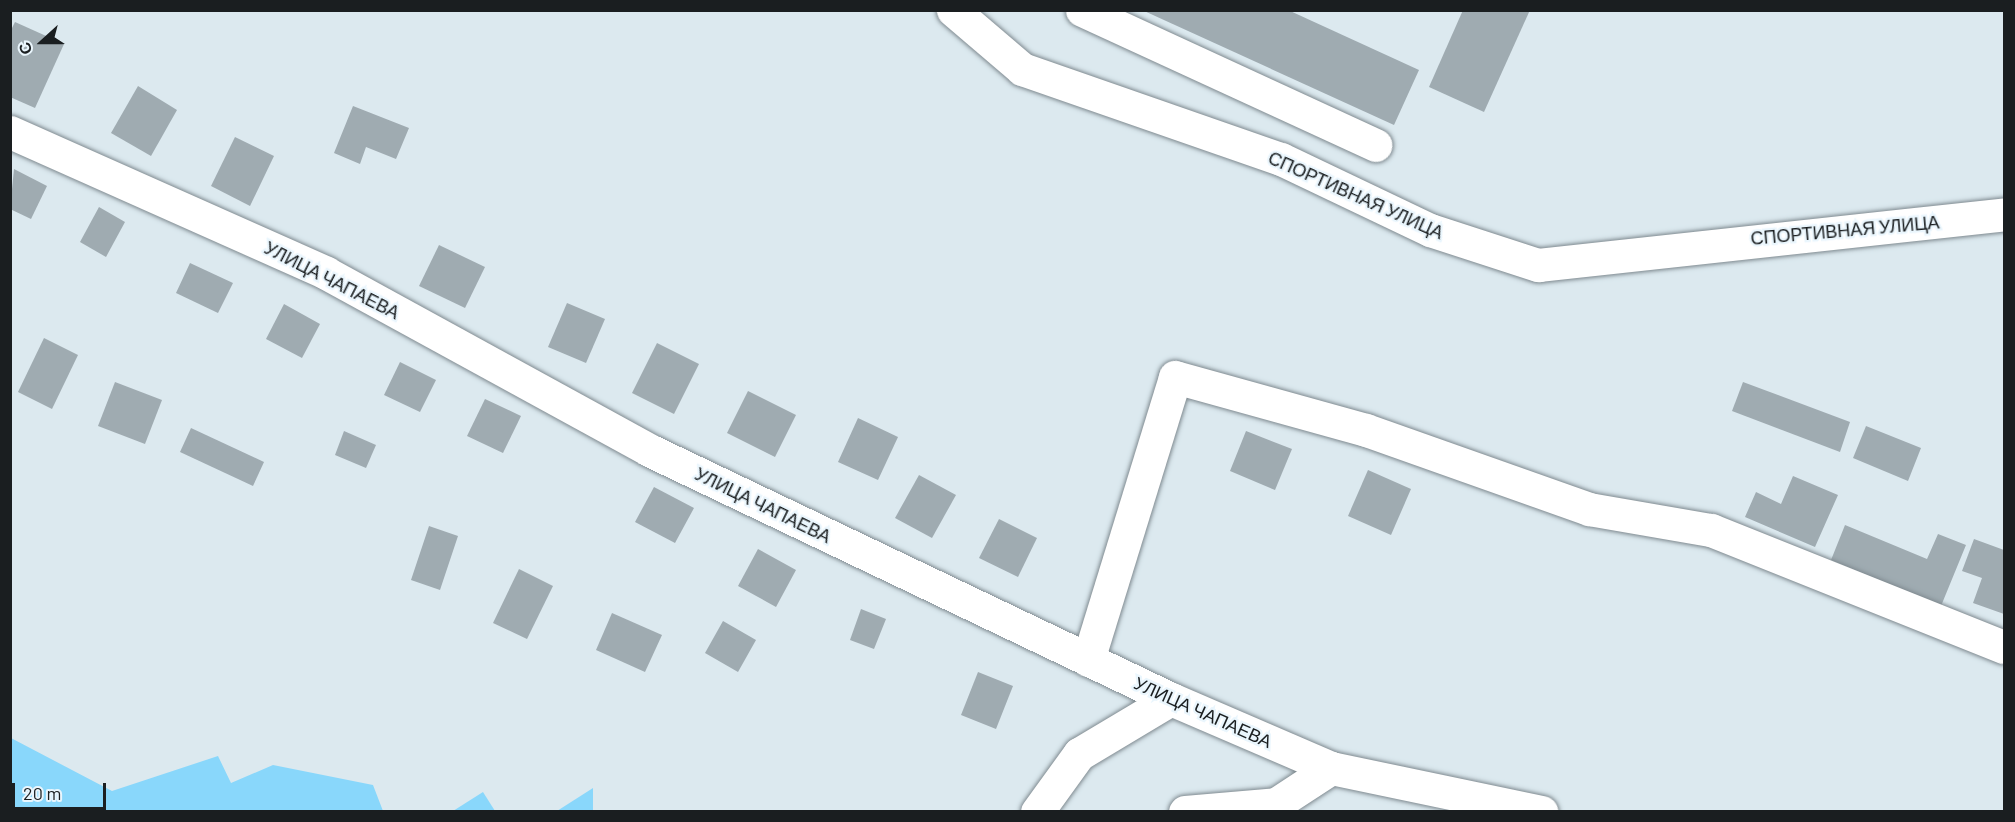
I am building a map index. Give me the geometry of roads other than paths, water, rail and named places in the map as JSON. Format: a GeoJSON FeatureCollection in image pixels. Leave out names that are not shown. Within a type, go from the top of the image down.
{"type":"FeatureCollection","features":[{"type":"Feature","properties":{"kind":"street","name":"СПОРТИВНАЯ УЛИЦА"},"geometry":{"type":"LineString","coordinates":[[953,10],[1022,69],[1281,159],[1430,230],[1539,264],[2004,214]]}},
{"type":"Feature","properties":{"kind":"street"},"geometry":{"type":"LineString","coordinates":[[1082,10],[1375,145]]}},
{"type":"Feature","properties":{"kind":"street","name":"УЛИЦА ЧАПАЕВА"},"geometry":{"type":"LineString","coordinates":[[10,132],[326,273],[649,450],[1171,699],[1331,768],[1541,812]]}},
{"type":"Feature","properties":{"kind":"street"},"geometry":{"type":"LineString","coordinates":[[1088,660],[1175,377],[1366,430],[1589,509],[1711,530],[2004,647]]}},
{"type":"Feature","properties":{"kind":"street"},"geometry":{"type":"LineString","coordinates":[[1037,812],[1079,754],[1171,699]]}},
{"type":"Feature","properties":{"kind":"street"},"geometry":{"type":"LineString","coordinates":[[1185,812],[1276,804],[1331,768]]}}]}
